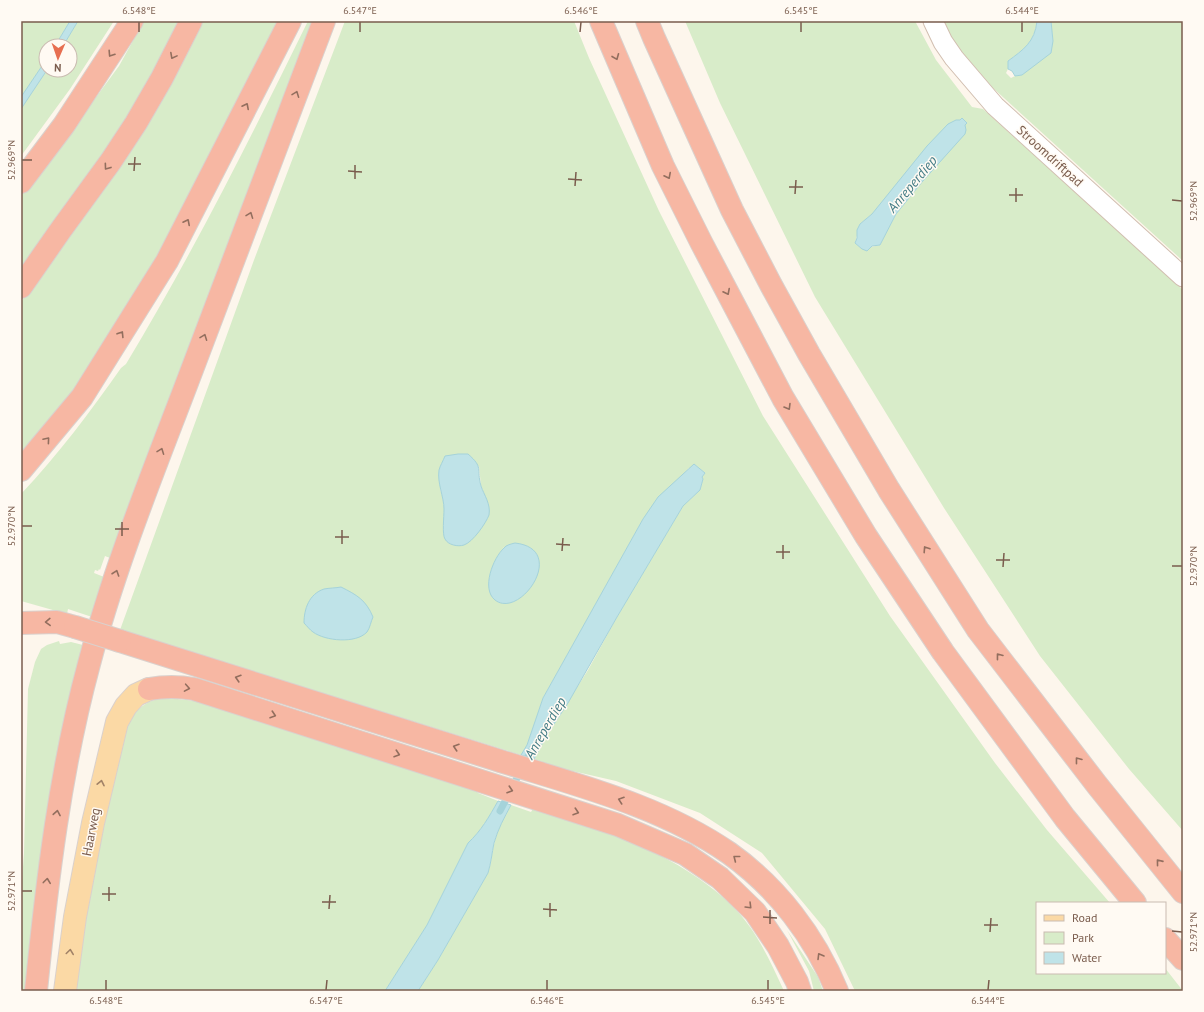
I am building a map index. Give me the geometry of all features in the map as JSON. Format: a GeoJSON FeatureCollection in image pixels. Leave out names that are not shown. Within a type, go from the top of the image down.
{"type":"FeatureCollection","features":[{"type":"Feature","properties":{"kind":"highway"},"geometry":{"type":"LineString","coordinates":[[21,182],[64,125],[132,21]]}},
{"type":"Feature","properties":{"kind":"highway"},"geometry":{"type":"LineString","coordinates":[[21,287],[111,161],[136,123],[162,78],[191,21]]}},
{"type":"Feature","properties":{"kind":"highway"},"geometry":{"type":"LineString","coordinates":[[21,470],[82,397],[167,261],[290,21]]}},
{"type":"Feature","properties":{"kind":"highway"},"geometry":{"type":"LineString","coordinates":[[36,991],[51,851],[63,782],[75,720],[103,610],[134,519],[324,21]]}},
{"type":"Feature","properties":{"kind":"highway"},"geometry":{"type":"LineString","coordinates":[[601,21],[663,166],[708,256],[783,398],[866,536],[942,652],[1065,818],[1134,902]]}},
{"type":"Feature","properties":{"kind":"highway"},"geometry":{"type":"LineString","coordinates":[[648,21],[654,38],[735,217],[809,354],[889,490],[978,630],[1097,785],[1183,892]]}},
{"type":"Feature","properties":{"kind":"highway"},"geometry":{"type":"LineString","coordinates":[[21,623],[56,622],[75,627],[550,777],[663,816],[702,835],[730,854],[758,876],[786,906],[809,936],[828,969],[837,991]]}},
{"type":"Feature","properties":{"kind":"highway"},"geometry":{"type":"LineString","coordinates":[[149,689],[163,686],[179,686],[194,689],[618,825],[685,854],[720,878],[755,912],[778,946],[797,982],[800,991]]}},
{"type":"Feature","properties":{"kind":"highway"},"geometry":{"type":"LineString","coordinates":[[1166,940],[1183,959]]}},
{"type":"Feature","properties":{"kind":"main road","name":"Haarweg"},"geometry":{"type":"LineString","coordinates":[[65,991],[75,917],[92,823],[117,722],[126,706],[136,695],[149,689]]}},
{"type":"Feature","properties":{"kind":"street","name":"Stroomdriftpad"},"geometry":{"type":"LineString","coordinates":[[933,21],[943,42],[954,58],[995,106],[1183,277]]}},
{"type":"Feature","properties":{"kind":"green space"},"geometry":{"type":"Polygon","coordinates":[[[21,21],[70,21],[60,38],[38,38],[38,72],[21,97],[21,21]]]}},
{"type":"Feature","properties":{"kind":"green space"},"geometry":{"type":"Polygon","coordinates":[[[78,21],[114,21],[78,77],[78,38],[68,38],[78,21]]]}},
{"type":"Feature","properties":{"kind":"green space"},"geometry":{"type":"Polygon","coordinates":[[[144,21],[183,21],[138,103],[21,275],[21,194],[72,130],[119,66],[144,21]]]}},
{"type":"Feature","properties":{"kind":"green space"},"geometry":{"type":"Polygon","coordinates":[[[199,21],[281,21],[172,234],[125,315],[71,396],[21,457],[21,302],[80,222],[199,21]]]}},
{"type":"Feature","properties":{"kind":"green space"},"geometry":{"type":"Polygon","coordinates":[[[308,21],[316,21],[110,558],[105,556],[100,570],[95,570],[94,573],[104,577],[92,617],[68,609],[67,614],[21,601],[21,494],[61,449],[121,368],[126,364],[198,237],[308,21]]]}},
{"type":"Feature","properties":{"kind":"green space"},"geometry":{"type":"Polygon","coordinates":[[[345,21],[574,21],[589,58],[659,211],[763,416],[890,616],[995,763],[1047,830],[1109,902],[1036,902],[1036,974],[1166,974],[1166,969],[1183,991],[855,991],[825,929],[762,853],[700,813],[616,781],[555,767],[534,759],[548,733],[588,670],[617,617],[683,506],[700,490],[703,479],[702,477],[705,473],[694,464],[643,519],[543,698],[527,745],[521,755],[120,630],[254,260],[345,21]],[[479,466],[440,489],[444,510],[443,530],[484,494],[481,486],[479,466]],[[504,547],[492,568],[490,593],[504,547]]]}},
{"type":"Feature","properties":{"kind":"green space"},"geometry":{"type":"Polygon","coordinates":[[[685,21],[915,21],[936,60],[972,107],[983,109],[1183,290],[1183,831],[1129,769],[1040,656],[944,508],[815,297],[720,103],[685,21]],[[962,118],[900,181],[872,214],[860,224],[855,243],[862,249],[880,245],[896,214],[922,182],[962,118]]]}},
{"type":"Feature","properties":{"kind":"green space"},"geometry":{"type":"Polygon","coordinates":[[[944,21],[1037,21],[1034,35],[1031,40],[1023,49],[1008,61],[1008,69],[1006,73],[1011,78],[1022,75],[1053,41],[1051,21],[1183,21],[1183,261],[993,88],[955,44],[944,21]]]}},
{"type":"Feature","properties":{"kind":"green space"},"geometry":{"type":"Polygon","coordinates":[[[42,78],[77,78],[21,156],[21,109],[42,78]]]}},
{"type":"Feature","properties":{"kind":"green space"},"geometry":{"type":"Polygon","coordinates":[[[59,641],[60,644],[71,642],[83,645],[68,703],[54,771],[57,772],[29,991],[21,991],[21,894],[24,853],[28,689],[35,662],[41,649],[47,645],[59,641]]]}},
{"type":"Feature","properties":{"kind":"green space"},"geometry":{"type":"Polygon","coordinates":[[[168,698],[205,702],[476,790],[478,793],[498,801],[481,829],[468,843],[427,925],[385,991],[75,991],[92,873],[123,732],[136,712],[146,704],[159,699],[168,698]]]}},
{"type":"Feature","properties":{"kind":"green space"},"geometry":{"type":"Polygon","coordinates":[[[511,805],[531,812],[534,807],[625,839],[668,859],[689,872],[721,895],[746,921],[773,966],[784,991],[418,991],[438,960],[488,873],[497,833],[511,805]]]}},
{"type":"Feature","properties":{"kind":"green space"},"geometry":{"type":"Polygon","coordinates":[[[787,930],[818,977],[823,991],[814,991],[809,971],[787,930]]]}},
{"type":"Feature","properties":{"kind":"water"},"geometry":{"type":"Polygon","coordinates":[[[70,21],[78,21],[68,38],[60,38],[70,21]]]}},
{"type":"Feature","properties":{"kind":"water"},"geometry":{"type":"Polygon","coordinates":[[[1037,21],[1051,21],[1053,41],[1051,53],[1022,75],[1015,76],[1012,71],[1008,69],[1008,61],[1023,49],[1031,40],[1034,35],[1037,21]]]}},
{"type":"Feature","properties":{"kind":"water"},"geometry":{"type":"Polygon","coordinates":[[[38,72],[38,78],[42,78],[21,109],[21,97],[38,72]]]}},
{"type":"Feature","properties":{"kind":"water"},"geometry":{"type":"Polygon","coordinates":[[[962,118],[967,123],[965,125],[965,134],[922,182],[896,214],[880,245],[872,246],[867,251],[862,249],[855,243],[857,238],[857,230],[860,224],[872,214],[927,146],[948,124],[962,118]]]}},
{"type":"Feature","properties":{"kind":"water"},"geometry":{"type":"Polygon","coordinates":[[[468,454],[476,462],[479,468],[481,486],[488,503],[489,511],[489,515],[479,532],[468,543],[459,546],[448,543],[444,537],[444,504],[439,475],[439,468],[445,456],[468,454]]]}},
{"type":"Feature","properties":{"kind":"water"},"geometry":{"type":"Polygon","coordinates":[[[694,464],[705,473],[702,477],[703,479],[700,490],[683,506],[534,759],[521,755],[527,745],[543,698],[643,519],[658,497],[694,464]]]}},
{"type":"Feature","properties":{"kind":"water"},"geometry":{"type":"Polygon","coordinates":[[[515,543],[531,548],[538,557],[539,569],[535,581],[527,592],[516,600],[505,604],[495,600],[491,595],[489,589],[490,574],[500,553],[506,546],[515,543]]]}},
{"type":"Feature","properties":{"kind":"water"},"geometry":{"type":"Polygon","coordinates":[[[341,587],[364,602],[373,617],[367,632],[362,636],[348,640],[332,639],[318,635],[304,623],[306,607],[315,594],[324,589],[341,587]]]}},
{"type":"Feature","properties":{"kind":"water"},"geometry":{"type":"Polygon","coordinates":[[[498,801],[511,805],[501,824],[494,843],[488,873],[438,960],[418,991],[385,991],[427,925],[468,843],[481,829],[498,801]]]}},
{"type":"Feature","properties":{"kind":"waterway","name":"Anreperdiep"},"geometry":{"type":"LineString","coordinates":[[500,811],[532,749]]}}]}
